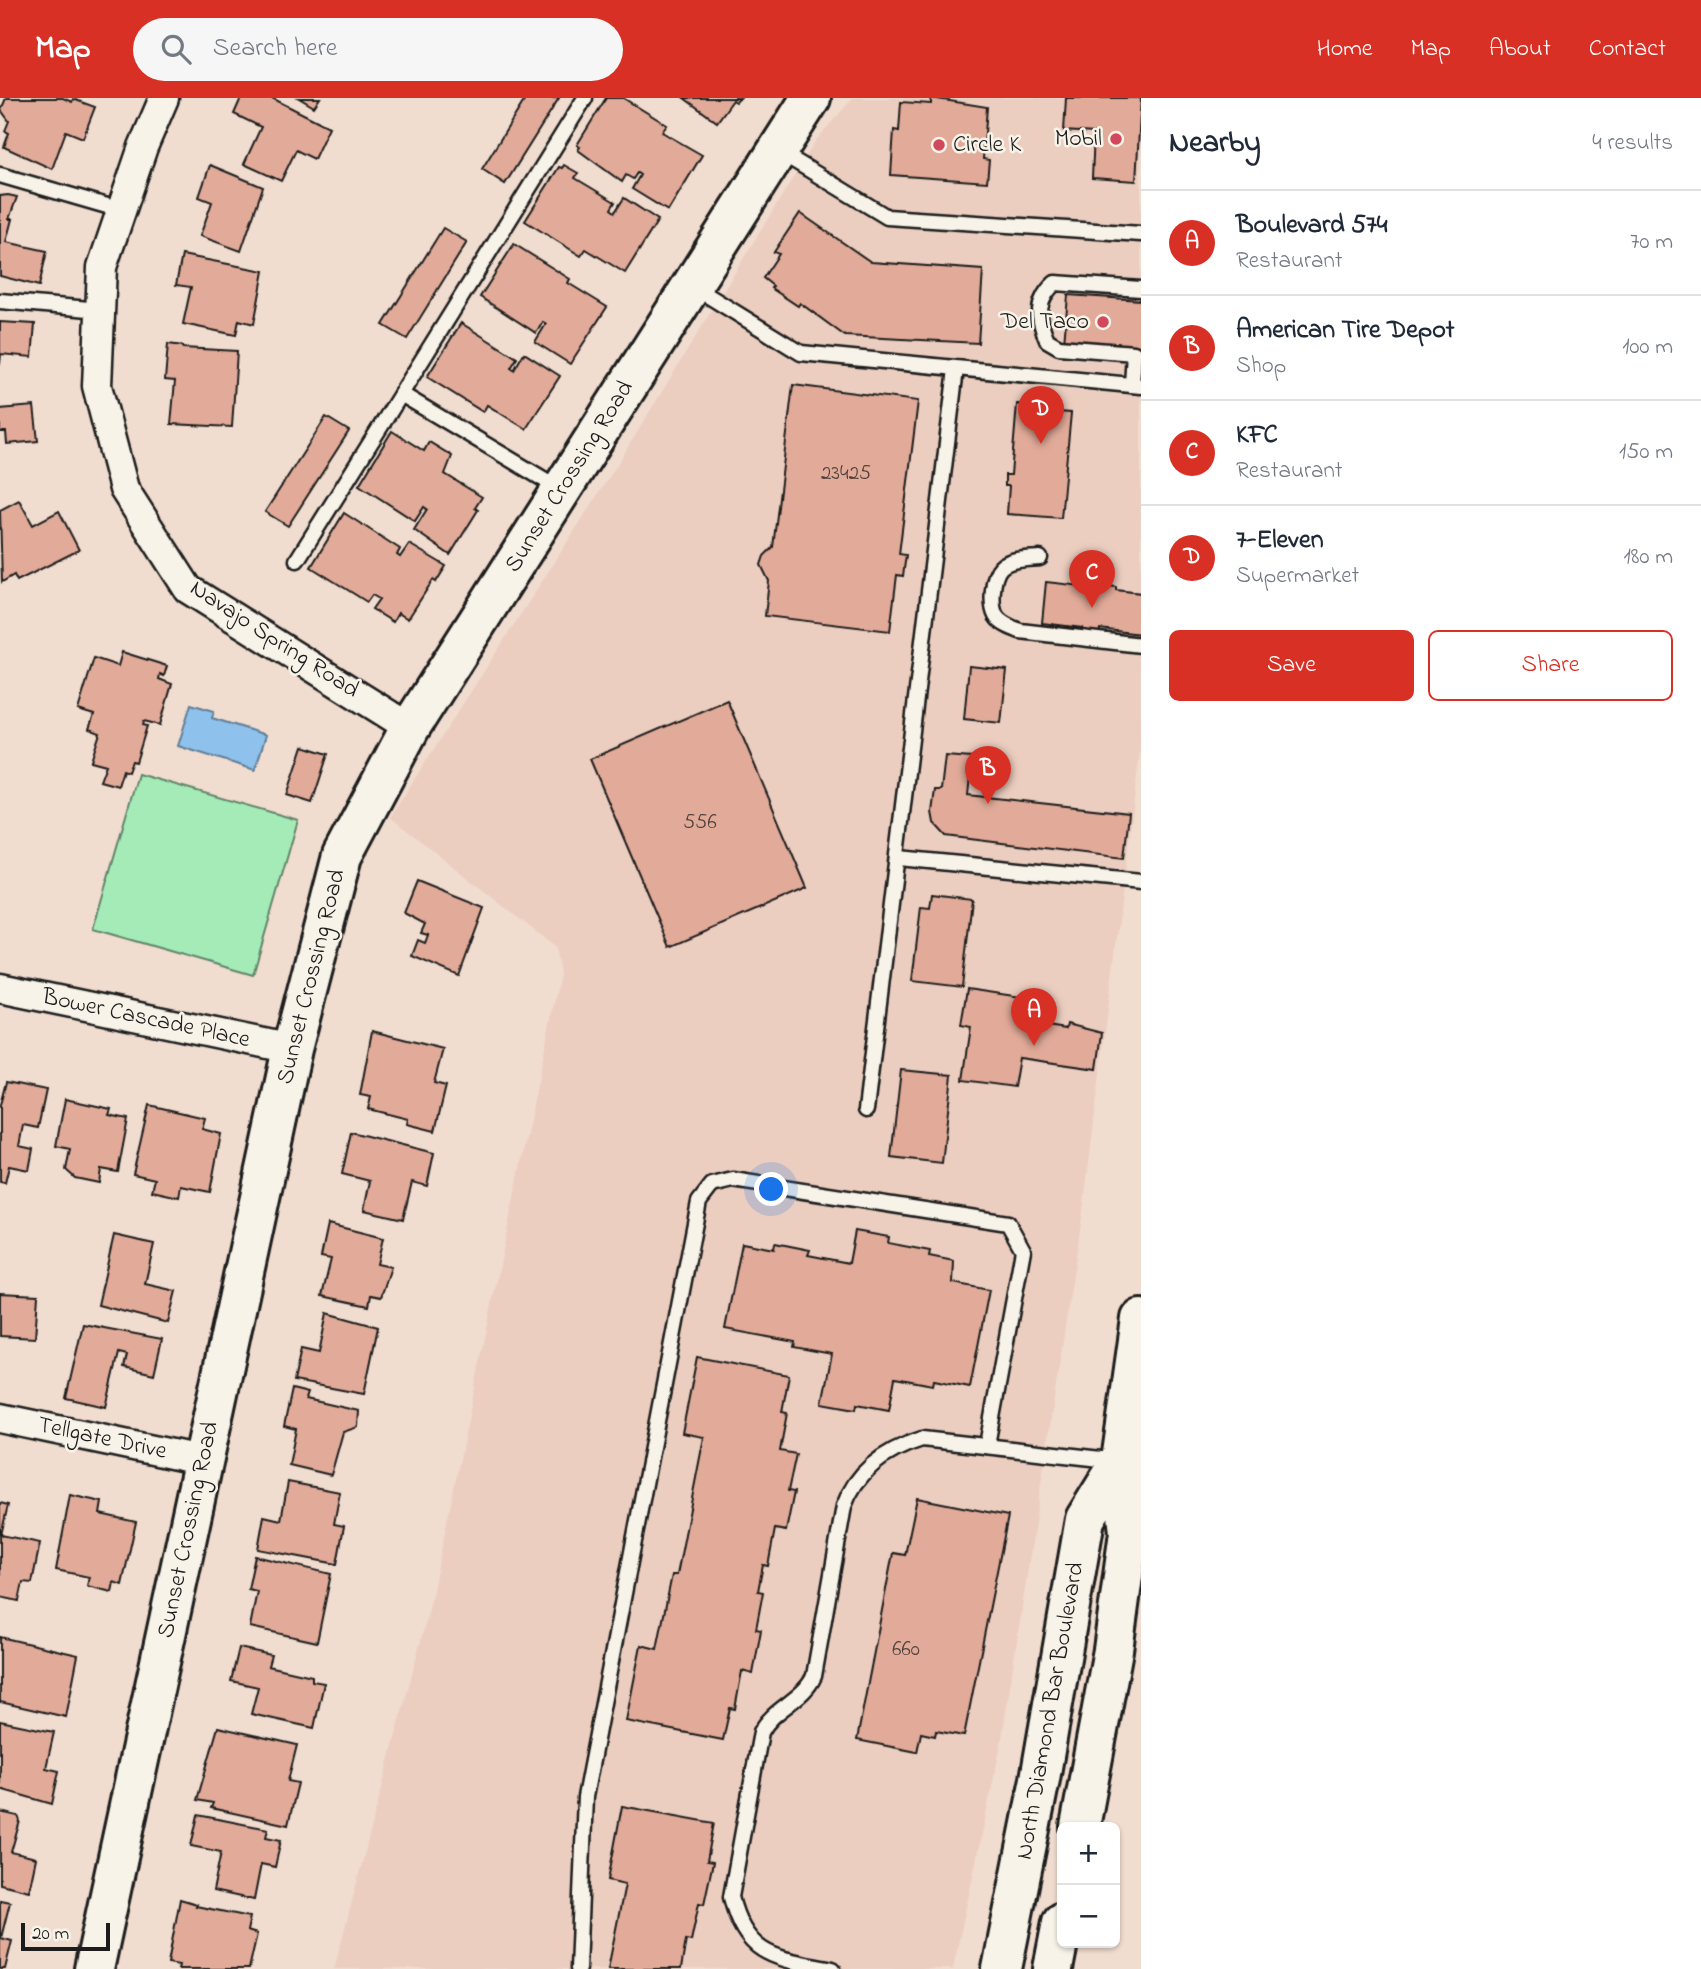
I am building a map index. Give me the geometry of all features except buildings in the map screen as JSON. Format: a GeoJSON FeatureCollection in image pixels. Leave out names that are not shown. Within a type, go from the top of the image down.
{"type":"FeatureCollection","features":[{"type":"Feature","properties":{"kind":"street","name":"Navajo Spring Road"},"geometry":{"type":"LineString","coordinates":[[164,98],[102,267],[97,386],[124,489],[188,589],[410,728]]}},
{"type":"Feature","properties":{"kind":"street","name":"Sunset Crossing Road"},"geometry":{"type":"LineString","coordinates":[[94,1969],[292,1049],[342,856],[410,728],[811,98]]}},
{"type":"Feature","properties":{"kind":"street","name":"Bower Cascade Place"},"geometry":{"type":"LineString","coordinates":[[0,988],[292,1049]]}},
{"type":"Feature","properties":{"kind":"street","name":"North Diamond Bar Boulevard"},"geometry":{"type":"LineString","coordinates":[[1081,1822],[1114,1650],[1129,1532],[1121,1461],[1141,1320]]}},
{"type":"Feature","properties":{"kind":"street","name":"Tellgate Drive"},"geometry":{"type":"LineString","coordinates":[[0,1418],[205,1461]]}},
{"type":"Feature","properties":{"kind":"street","name":"North Diamond Bar Boulevard"},"geometry":{"type":"LineString","coordinates":[[1002,1969],[1040,1779],[1085,1519],[1121,1461]]}},
{"type":"Feature","properties":{"kind":"street"},"geometry":{"type":"LineString","coordinates":[[1053,1969],[1057,1948]]}},
{"type":"Feature","properties":{"kind":"lane"},"geometry":{"type":"LineString","coordinates":[[297,560],[585,98]]}},
{"type":"Feature","properties":{"kind":"lane"},"geometry":{"type":"LineString","coordinates":[[778,150],[887,217],[1141,233]]}},
{"type":"Feature","properties":{"kind":"lane"},"geometry":{"type":"LineString","coordinates":[[0,175],[121,210]]}},
{"type":"Feature","properties":{"kind":"lane"},"geometry":{"type":"LineString","coordinates":[[692,286],[801,353],[1137,386],[1134,353],[1059,347],[1047,340],[1039,310],[1043,294],[1055,284],[1141,289]]}},
{"type":"Feature","properties":{"kind":"lane"},"geometry":{"type":"LineString","coordinates":[[0,301],[100,310]]}},
{"type":"Feature","properties":{"kind":"lane"},"geometry":{"type":"LineString","coordinates":[[866,1110],[899,858],[956,369]]}},
{"type":"Feature","properties":{"kind":"lane"},"geometry":{"type":"LineString","coordinates":[[401,394],[561,490]]}},
{"type":"Feature","properties":{"kind":"lane"},"geometry":{"type":"LineString","coordinates":[[1040,558],[1013,561],[1001,567],[995,581],[993,603],[996,616],[1007,626],[1020,631],[1141,645]]}},
{"type":"Feature","properties":{"kind":"lane"},"geometry":{"type":"LineString","coordinates":[[899,858],[1141,882]]}},
{"type":"Feature","properties":{"kind":"lane"},"geometry":{"type":"LineString","coordinates":[[579,1969],[585,1797],[699,1202],[712,1185],[733,1180],[1008,1223],[1023,1250],[987,1445]]}},
{"type":"Feature","properties":{"kind":"lane"},"geometry":{"type":"LineString","coordinates":[[833,1969],[763,1952],[747,1938],[736,1918],[731,1897],[761,1732],[769,1718],[808,1690],[814,1675],[844,1506],[861,1473],[901,1446],[922,1439],[1121,1461]]}},
{"type":"Feature","properties":{"kind":"shaded area"},"geometry":{"type":"Polygon","coordinates":[[[853,98],[1141,98],[1141,745],[1083,1211],[1001,1745],[953,1969],[334,1969],[429,1609],[560,974],[555,947],[390,817],[620,460],[816,140],[853,98]]]}},
{"type":"Feature","properties":{"kind":"green space"},"geometry":{"type":"Polygon","coordinates":[[[138,774],[298,820],[253,975],[93,929],[138,774]]]}},
{"type":"Feature","properties":{"kind":"water"},"geometry":{"type":"Polygon","coordinates":[[[191,704],[214,711],[212,718],[266,735],[255,770],[178,746],[191,704]]]}},
{"type":"Feature","properties":{"kind":"place","name":"Mobil"},"geometry":{"type":"Point","coordinates":[1116,139]}},
{"type":"Feature","properties":{"kind":"place","name":"Circle K"},"geometry":{"type":"Point","coordinates":[939,145]}},
{"type":"Feature","properties":{"kind":"place","name":"Del Taco"},"geometry":{"type":"Point","coordinates":[1103,322]}},
{"type":"Feature","properties":{"kind":"place","name":"7-Eleven"},"geometry":{"type":"Point","coordinates":[1041,444]}},
{"type":"Feature","properties":{"kind":"place","name":"KFC"},"geometry":{"type":"Point","coordinates":[1092,608]}},
{"type":"Feature","properties":{"kind":"place","name":"American Tire Depot"},"geometry":{"type":"Point","coordinates":[988,804]}},
{"type":"Feature","properties":{"kind":"place","name":"Boulevard 574"},"geometry":{"type":"Point","coordinates":[1034,1046]}}]}
